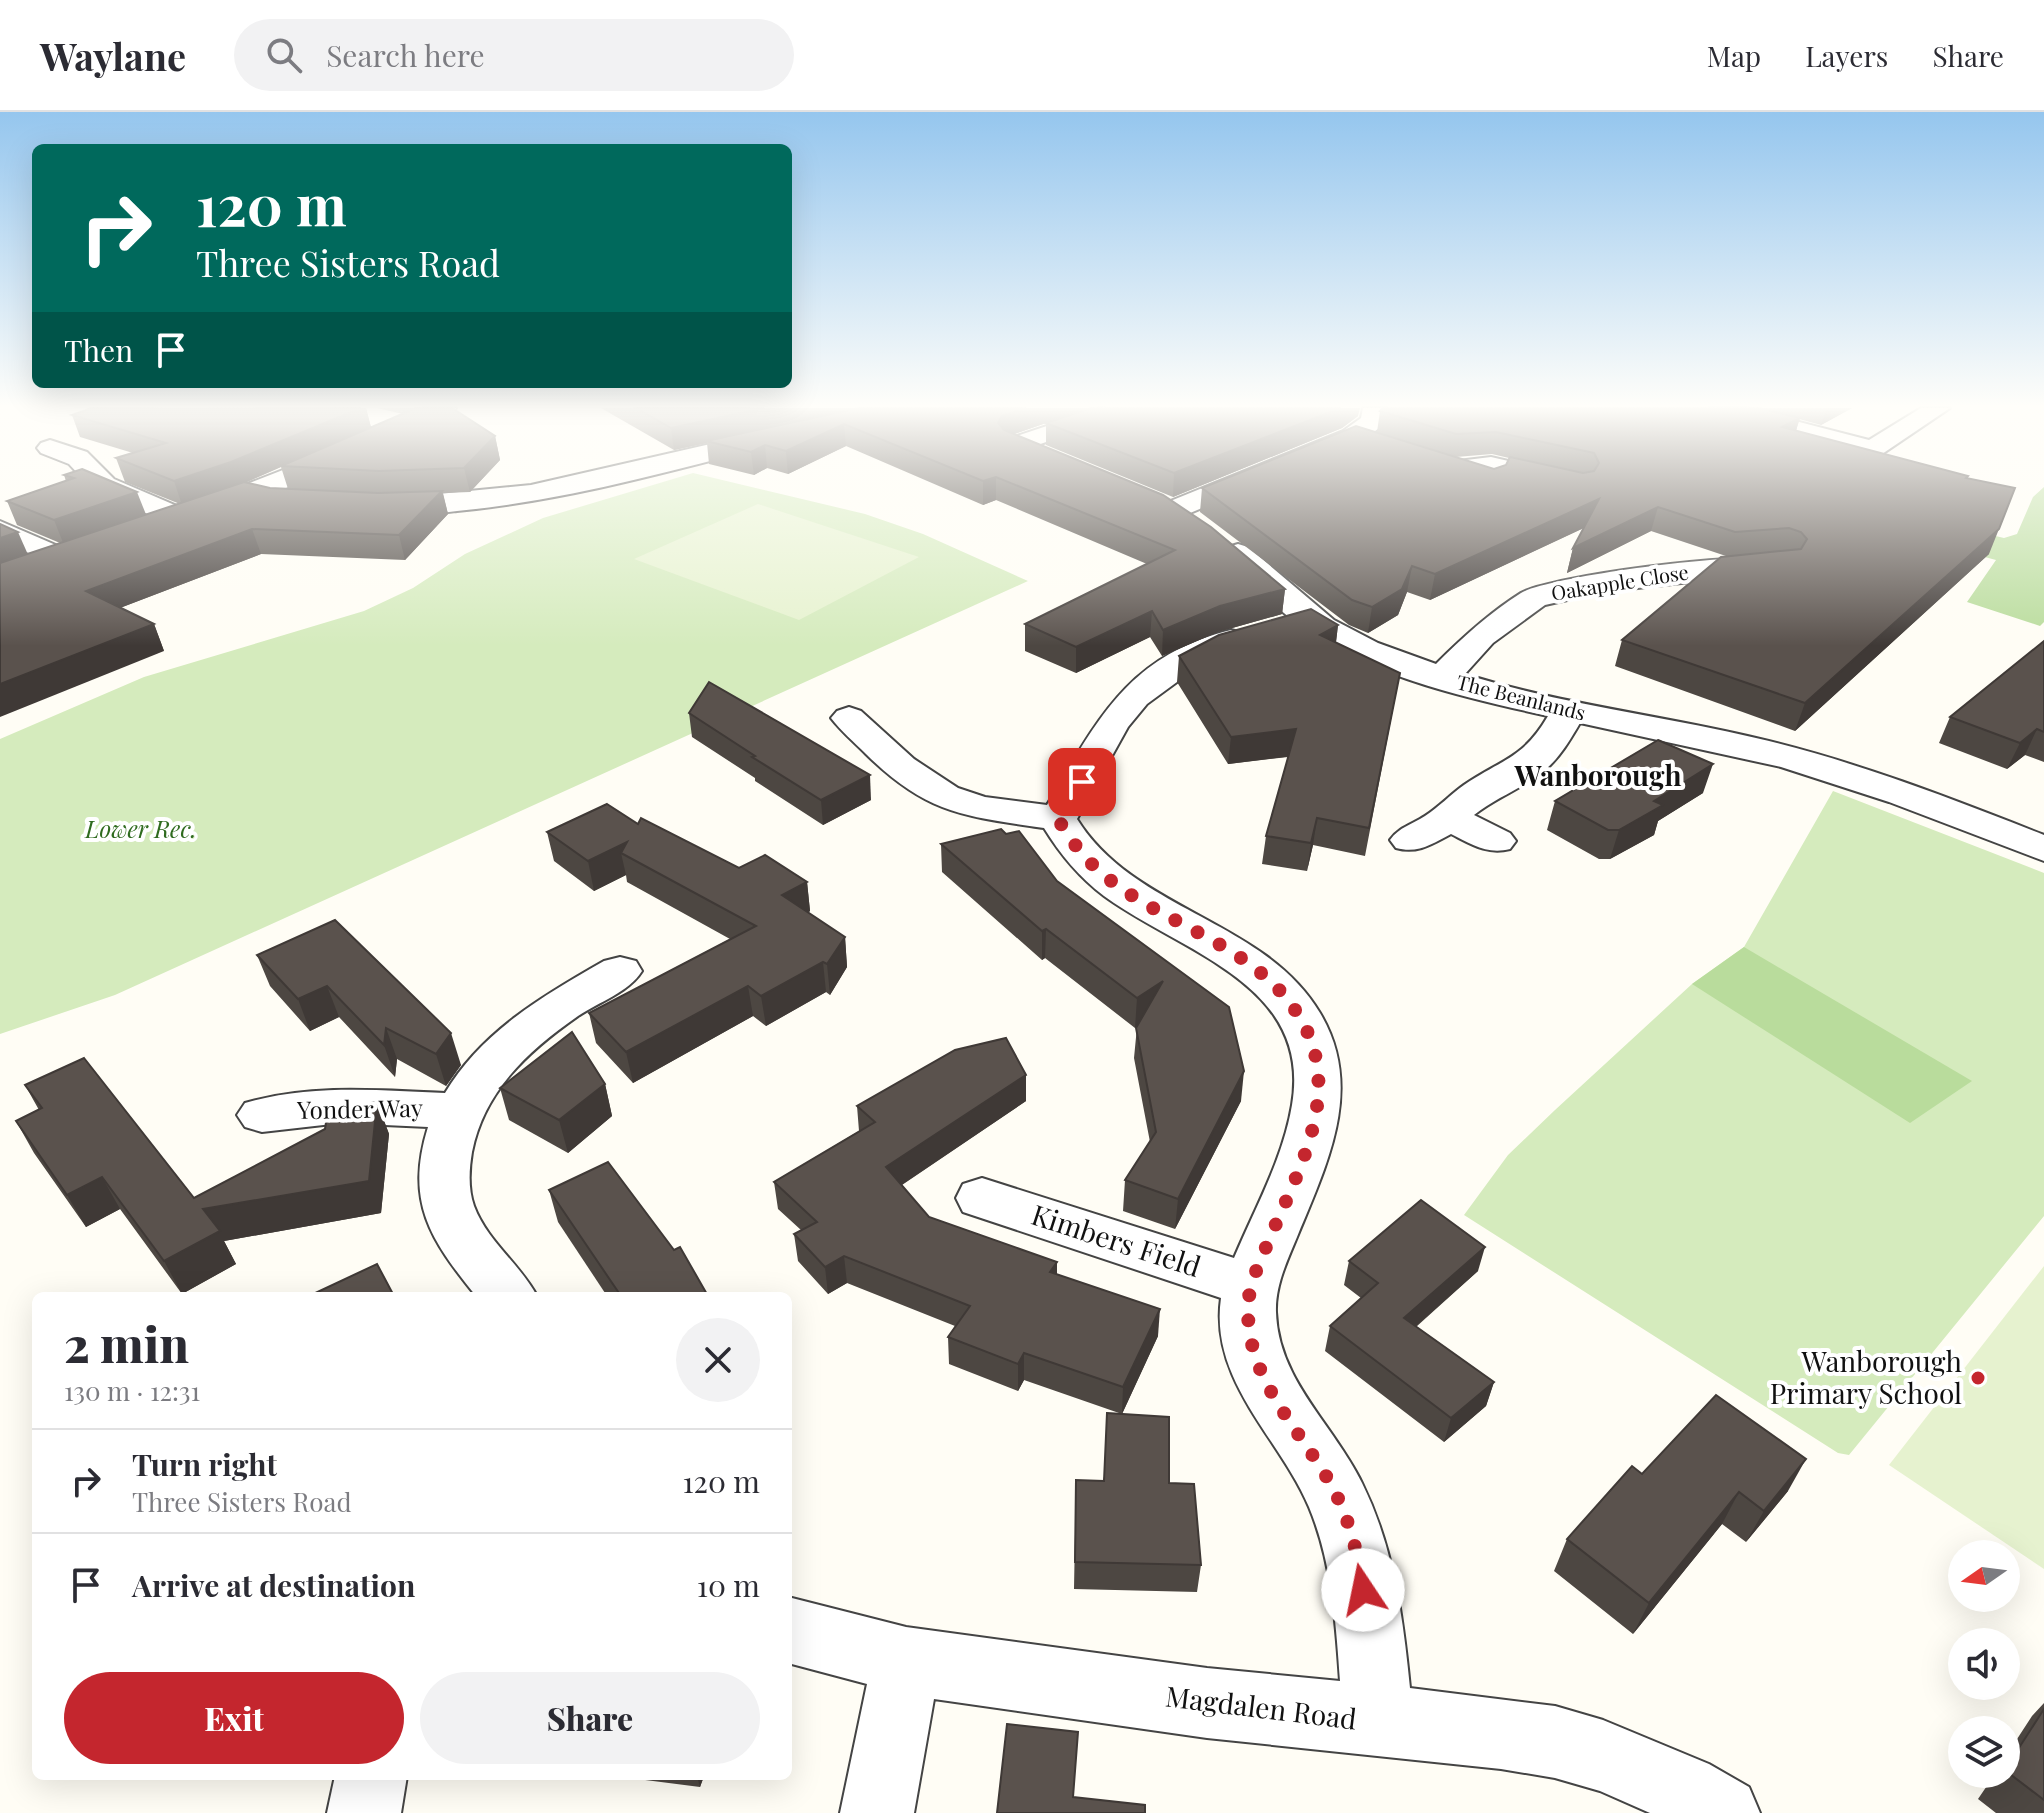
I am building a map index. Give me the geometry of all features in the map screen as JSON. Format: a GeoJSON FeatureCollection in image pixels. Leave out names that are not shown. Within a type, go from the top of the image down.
{"type":"FeatureCollection","features":[{"type":"Feature","properties":{"kind":"street"},"geometry":{"type":"LineString","coordinates":[[110,487],[181,518]]}},
{"type":"Feature","properties":{"kind":"street"},"geometry":{"type":"LineString","coordinates":[[152,528],[265,487]]}},
{"type":"Feature","properties":{"kind":"street"},"geometry":{"type":"LineString","coordinates":[[354,504],[437,506],[508,499],[559,487]]}},
{"type":"Feature","properties":{"kind":"street"},"geometry":{"type":"LineString","coordinates":[[1173,510],[1228,487]]}},
{"type":"Feature","properties":{"kind":"street"},"geometry":{"type":"LineString","coordinates":[[250,494],[294,502]]}},
{"type":"Feature","properties":{"kind":"street","name":"The Beanlands"},"geometry":{"type":"LineString","coordinates":[[1142,497],[1173,510],[1211,532],[1313,620],[1361,648],[1442,678],[1822,767],[2036,835]]}},
{"type":"Feature","properties":{"kind":"street"},"geometry":{"type":"LineString","coordinates":[[0,530],[62,558]]}},
{"type":"Feature","properties":{"kind":"street"},"geometry":{"type":"LineString","coordinates":[[25,571],[92,548]]}},
{"type":"Feature","properties":{"kind":"street","name":"Oakapple Close"},"geometry":{"type":"LineString","coordinates":[[1442,678],[1500,621],[1526,603],[1547,594],[1704,570],[1781,565]]}},
{"type":"Feature","properties":{"kind":"street"},"geometry":{"type":"LineString","coordinates":[[1058,819],[1082,782],[1111,725],[1149,684],[1211,648],[1313,620]]}},
{"type":"Feature","properties":{"kind":"street"},"geometry":{"type":"LineString","coordinates":[[1410,840],[1431,830],[1478,793],[1531,763],[1551,742],[1569,710]]}},
{"type":"Feature","properties":{"kind":"street"},"geometry":{"type":"LineString","coordinates":[[849,718],[907,771],[939,794],[980,807],[1058,819],[1095,867],[1134,896],[1221,945],[1266,978],[1299,1016],[1317,1061],[1321,1093],[1315,1124],[1250,1285],[1248,1315],[1254,1355],[1263,1381],[1327,1477],[1351,1534],[1360,1566],[1378,1722]]}},
{"type":"Feature","properties":{"kind":"street"},"geometry":{"type":"LineString","coordinates":[[1447,817],[1496,841]]}},
{"type":"Feature","properties":{"kind":"street","name":"Yonder Way"},"geometry":{"type":"LineString","coordinates":[[506,1292],[470,1248],[446,1202],[443,1179],[446,1148],[457,1111],[472,1088],[519,1039],[552,1011],[620,971]]}},
{"type":"Feature","properties":{"kind":"street","name":"Yonder Way"},"geometry":{"type":"LineString","coordinates":[[262,1115],[341,1106],[457,1111]]}},
{"type":"Feature","properties":{"kind":"street","name":"Kimbers Field"},"geometry":{"type":"LineString","coordinates":[[982,1198],[1250,1285]]}},
{"type":"Feature","properties":{"kind":"street","name":"Magdalen Road"},"geometry":{"type":"LineString","coordinates":[[792,1631],[906,1661],[1207,1703],[1501,1733],[1555,1742],[1603,1756],[1683,1790],[1723,1813]]}},
{"type":"Feature","properties":{"kind":"street"},"geometry":{"type":"LineString","coordinates":[[877,1813],[906,1661]]}},
{"type":"Feature","properties":{"kind":"street"},"geometry":{"type":"LineString","coordinates":[[364,1813],[370,1780]]}},
{"type":"Feature","properties":{"kind":"green space","name":"Lower Rec."},"geometry":{"type":"Polygon","coordinates":[[[645,487],[753,487],[865,514],[923,534],[1028,581],[115,995],[0,1034],[0,739],[144,677],[364,611],[413,588],[465,554],[543,518],[645,487]]]}},
{"type":"Feature","properties":{"kind":"green space"},"geometry":{"type":"Polygon","coordinates":[[[2044,487],[2044,622],[2040,626],[1967,602],[1996,560],[1812,511],[1840,499],[2004,538],[2017,534],[2033,497],[2044,487]]]}},
{"type":"Feature","properties":{"kind":"green space"},"geometry":{"type":"Polygon","coordinates":[[[758,504],[919,557],[799,620],[634,559],[758,504]]]}},
{"type":"Feature","properties":{"kind":"green space"},"geometry":{"type":"Polygon","coordinates":[[[1833,791],[2044,873],[2044,1216],[1849,1455],[1838,1453],[1464,1215],[1508,1155],[1555,1110],[1692,984],[1744,947],[1833,791]]]}},
{"type":"Feature","properties":{"kind":"green space"},"geometry":{"type":"Polygon","coordinates":[[[1744,947],[1972,1081],[1910,1123],[1692,984],[1744,947]]]}},
{"type":"Feature","properties":{"kind":"green space","name":"Wanborough Primary School"},"geometry":{"type":"Polygon","coordinates":[[[2044,1266],[2044,1569],[2020,1553],[2020,1540],[2001,1540],[1889,1465],[2044,1266]]]}},
{"type":"Feature","properties":{"kind":"building"},"geometry":{"type":"Polygon","coordinates":[[[47,487],[126,487],[137,492],[54,520],[7,501],[47,487]]]}},
{"type":"Feature","properties":{"kind":"building"},"geometry":{"type":"Polygon","coordinates":[[[228,487],[378,493],[442,491],[399,535],[252,529],[86,591],[154,624],[0,684],[0,563],[228,487]]]}},
{"type":"Feature","properties":{"kind":"building"},"geometry":{"type":"Polygon","coordinates":[[[1021,487],[1144,487],[1163,495],[1211,527],[1285,589],[1220,606],[1163,630],[1152,611],[1076,647],[1025,624],[1175,550],[1021,487]]]}},
{"type":"Feature","properties":{"kind":"building"},"geometry":{"type":"Polygon","coordinates":[[[1202,488],[2015,488],[1999,529],[1805,703],[1622,640],[1721,557],[1801,549],[1807,539],[1801,532],[1789,528],[1735,532],[1658,507],[1573,548],[1599,499],[1435,574],[1412,566],[1402,589],[1372,607],[1352,600],[1202,488]]]}},
{"type":"Feature","properties":{"kind":"building"},"geometry":{"type":"Polygon","coordinates":[[[0,524],[18,532],[0,538],[0,524]]]}},
{"type":"Feature","properties":{"kind":"building"},"geometry":{"type":"Polygon","coordinates":[[[1311,609],[1338,625],[1320,635],[1400,673],[1369,828],[1317,818],[1311,843],[1266,836],[1296,729],[1231,737],[1179,656],[1219,635],[1311,609]]]}},
{"type":"Feature","properties":{"kind":"building"},"geometry":{"type":"Polygon","coordinates":[[[2044,641],[2044,732],[2037,729],[2020,743],[1950,717],[2044,641]]]}},
{"type":"Feature","properties":{"kind":"building"},"geometry":{"type":"Polygon","coordinates":[[[709,682],[870,775],[821,800],[689,713],[709,682]]]}},
{"type":"Feature","properties":{"kind":"building"},"geometry":{"type":"Polygon","coordinates":[[[1658,740],[1713,764],[1654,801],[1663,805],[1619,830],[1608,830],[1555,801],[1658,740]]]}},
{"type":"Feature","properties":{"kind":"building"},"geometry":{"type":"Polygon","coordinates":[[[607,804],[638,824],[641,818],[739,868],[765,855],[807,882],[782,895],[845,937],[827,964],[823,962],[761,996],[748,986],[626,1052],[589,1013],[756,926],[621,853],[627,842],[588,861],[547,832],[607,804]]]}},
{"type":"Feature","properties":{"kind":"building"},"geometry":{"type":"Polygon","coordinates":[[[1001,829],[1006,834],[1019,831],[1057,881],[1229,1007],[1244,1071],[1178,1199],[1125,1180],[1156,1132],[1136,1028],[1163,981],[1137,998],[1046,929],[1042,931],[941,844],[1001,829]]]}},
{"type":"Feature","properties":{"kind":"building"},"geometry":{"type":"Polygon","coordinates":[[[335,920],[451,1033],[436,1054],[386,1028],[384,1045],[327,986],[298,999],[257,955],[335,920]]]}},
{"type":"Feature","properties":{"kind":"building"},"geometry":{"type":"Polygon","coordinates":[[[572,1032],[605,1084],[559,1120],[500,1088],[572,1032]]]}},
{"type":"Feature","properties":{"kind":"building"},"geometry":{"type":"Polygon","coordinates":[[[1006,1038],[1026,1075],[886,1167],[929,1217],[1057,1262],[1050,1272],[1160,1309],[1123,1387],[1024,1353],[1018,1364],[948,1337],[970,1306],[844,1256],[825,1267],[794,1234],[817,1222],[774,1182],[875,1122],[857,1106],[955,1050],[1006,1038]]]}},
{"type":"Feature","properties":{"kind":"building"},"geometry":{"type":"Polygon","coordinates":[[[84,1058],[194,1198],[325,1129],[328,1110],[377,1102],[369,1181],[203,1209],[220,1231],[164,1261],[102,1177],[67,1195],[16,1121],[42,1108],[25,1085],[84,1058]]]}},
{"type":"Feature","properties":{"kind":"building"},"geometry":{"type":"Polygon","coordinates":[[[608,1162],[674,1250],[680,1247],[706,1292],[618,1292],[549,1190],[608,1162]]]}},
{"type":"Feature","properties":{"kind":"building"},"geometry":{"type":"Polygon","coordinates":[[[1421,1200],[1485,1247],[1404,1318],[1494,1382],[1451,1418],[1330,1326],[1378,1283],[1349,1261],[1421,1200]]]}},
{"type":"Feature","properties":{"kind":"building"},"geometry":{"type":"Polygon","coordinates":[[[377,1264],[392,1292],[318,1292],[377,1264]]]}},
{"type":"Feature","properties":{"kind":"building"},"geometry":{"type":"Polygon","coordinates":[[[1716,1395],[1806,1459],[1764,1511],[1739,1492],[1649,1603],[1567,1539],[1632,1466],[1642,1474],[1716,1395]]]}},
{"type":"Feature","properties":{"kind":"building"},"geometry":{"type":"Polygon","coordinates":[[[1107,1413],[1169,1417],[1169,1483],[1194,1484],[1201,1565],[1075,1562],[1076,1480],[1104,1481],[1107,1413]]]}},
{"type":"Feature","properties":{"kind":"building"},"geometry":{"type":"Polygon","coordinates":[[[2044,1709],[2044,1800],[2020,1782],[2020,1746],[2044,1709]]]}},
{"type":"Feature","properties":{"kind":"building"},"geometry":{"type":"Polygon","coordinates":[[[1007,1724],[1078,1732],[1073,1797],[1145,1805],[1145,1813],[997,1813],[1007,1724]]]}},
{"type":"Feature","properties":{"kind":"place","name":"Wanborough Primary School"},"geometry":{"type":"Point","coordinates":[1978,1378]}},
{"type":"Feature","properties":{"kind":"district","name":"Wanborough"},"geometry":{"type":"Point","coordinates":[1598,776]}},
{"type":"Feature","properties":{"kind":"route"},"geometry":{"type":"LineString","coordinates":[[1082,782],[1058,819],[1077,847],[1095,867],[1134,896],[1221,945],[1266,978],[1299,1016],[1309,1036],[1317,1061],[1321,1093],[1315,1124],[1250,1285],[1248,1315],[1254,1355],[1263,1381],[1327,1477],[1339,1502],[1360,1566],[1363,1590]]}}]}
